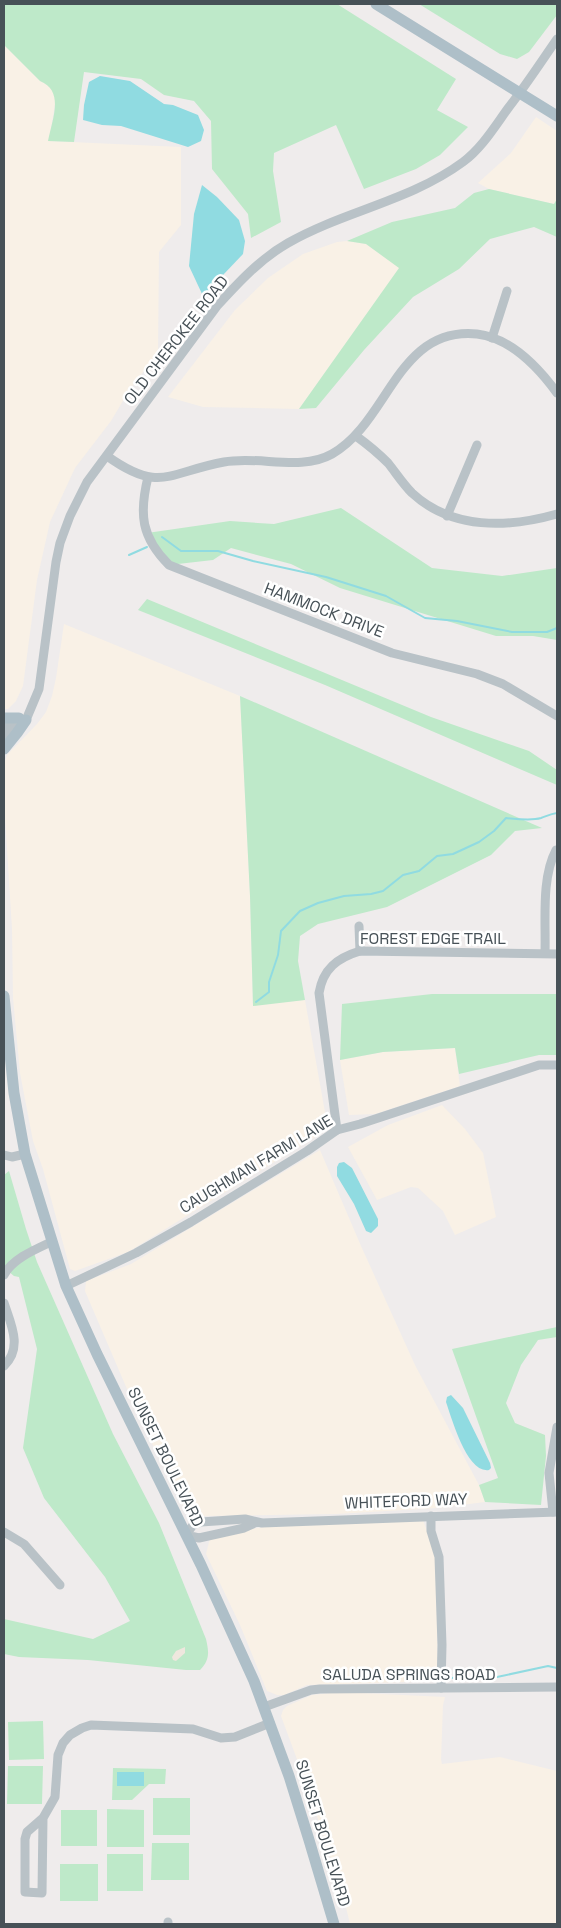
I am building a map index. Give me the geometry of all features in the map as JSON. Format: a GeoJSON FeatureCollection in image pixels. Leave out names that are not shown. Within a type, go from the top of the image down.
{"type":"FeatureCollection","features":[{"type":"Feature","properties":{"kind":"main road"},"geometry":{"type":"LineString","coordinates":[[376,4],[557,116]]}},
{"type":"Feature","properties":{"kind":"main road"},"geometry":{"type":"LineString","coordinates":[[4,718],[25,716]]}},
{"type":"Feature","properties":{"kind":"main road"},"geometry":{"type":"LineString","coordinates":[[4,749],[17,733],[25,716]]}},
{"type":"Feature","properties":{"kind":"main road","name":"SUNSET BOULEVARD"},"geometry":{"type":"LineString","coordinates":[[4,996],[7,1062],[25,1154],[66,1286],[97,1354],[186,1535],[264,1707],[310,1840],[334,1924]]}},
{"type":"Feature","properties":{"kind":"street","name":"OLD CHEROKEE ROAD"},"geometry":{"type":"LineString","coordinates":[[25,716],[36,698],[40,684],[56,562],[60,544],[76,502],[88,482],[212,314],[246,276],[288,244],[332,223],[415,190],[449,172],[465,160],[478,148],[520,93],[557,39]]}},
{"type":"Feature","properties":{"kind":"street"},"geometry":{"type":"LineString","coordinates":[[492,338],[507,291]]}},
{"type":"Feature","properties":{"kind":"street"},"geometry":{"type":"LineString","coordinates":[[107,456],[128,471],[148,477],[163,478],[176,476],[205,466],[237,460],[299,462],[318,459],[342,448],[356,436],[408,362],[423,348],[454,335],[476,334],[492,338],[517,351],[546,378],[557,393]]}},
{"type":"Feature","properties":{"kind":"street"},"geometry":{"type":"LineString","coordinates":[[356,436],[387,463],[414,495],[447,516],[460,520],[488,523],[536,519],[557,514]]}},
{"type":"Feature","properties":{"kind":"street"},"geometry":{"type":"LineString","coordinates":[[447,516],[477,446]]}},
{"type":"Feature","properties":{"kind":"street","name":"HAMMOCK DRIVE"},"geometry":{"type":"LineString","coordinates":[[148,477],[143,497],[142,513],[145,528],[159,555],[169,565],[392,653],[477,674],[503,684],[557,716]]}},
{"type":"Feature","properties":{"kind":"street"},"geometry":{"type":"LineString","coordinates":[[4,727],[25,716]]}},
{"type":"Feature","properties":{"kind":"street"},"geometry":{"type":"LineString","coordinates":[[4,736],[25,716]]}},
{"type":"Feature","properties":{"kind":"street"},"geometry":{"type":"LineString","coordinates":[[546,953],[547,881],[550,860],[556,850]]}},
{"type":"Feature","properties":{"kind":"street"},"geometry":{"type":"LineString","coordinates":[[358,926],[360,951]]}},
{"type":"Feature","properties":{"kind":"street","name":"FOREST EDGE TRAIL"},"geometry":{"type":"LineString","coordinates":[[337,1130],[319,993],[325,974],[334,963],[342,957],[360,951],[557,954]]}},
{"type":"Feature","properties":{"kind":"street","name":"CAUGHMAN FARM LANE"},"geometry":{"type":"LineString","coordinates":[[66,1286],[136,1253],[191,1222],[307,1151],[337,1130],[539,1066],[557,1065]]}},
{"type":"Feature","properties":{"kind":"street"},"geometry":{"type":"LineString","coordinates":[[4,1156],[12,1157],[25,1154]]}},
{"type":"Feature","properties":{"kind":"street"},"geometry":{"type":"LineString","coordinates":[[4,1275],[7,1270],[31,1250],[51,1242]]}},
{"type":"Feature","properties":{"kind":"street"},"geometry":{"type":"LineString","coordinates":[[4,1303],[15,1343],[11,1359],[4,1366]]}},
{"type":"Feature","properties":{"kind":"street"},"geometry":{"type":"LineString","coordinates":[[555,1512],[549,1473],[557,1427]]}},
{"type":"Feature","properties":{"kind":"street","name":"WHITEFORD WAY"},"geometry":{"type":"LineString","coordinates":[[257,1522],[244,1528],[199,1538],[186,1535],[193,1525],[201,1522],[245,1519],[257,1522],[555,1512]]}},
{"type":"Feature","properties":{"kind":"street"},"geometry":{"type":"LineString","coordinates":[[431,1516],[431,1532],[438,1557],[442,1688]]}},
{"type":"Feature","properties":{"kind":"street"},"geometry":{"type":"LineString","coordinates":[[4,1532],[24,1544],[60,1585]]}},
{"type":"Feature","properties":{"kind":"street","name":"SALUDA SPRINGS ROAD"},"geometry":{"type":"LineString","coordinates":[[264,1707],[311,1690],[320,1689],[557,1688]]}},
{"type":"Feature","properties":{"kind":"street"},"geometry":{"type":"LineString","coordinates":[[43,1818],[42,1893],[25,1892],[26,1832],[43,1818],[55,1797],[58,1755],[63,1743],[70,1735],[91,1725],[193,1729],[221,1738],[235,1737],[270,1722]]}},
{"type":"Feature","properties":{"kind":"shaded area"},"geometry":{"type":"Polygon","coordinates":[[[4,45],[40,81],[53,90],[56,98],[49,141],[181,147],[181,225],[159,252],[158,353],[130,389],[111,421],[75,468],[50,522],[37,580],[23,686],[16,701],[8,709],[4,709],[4,45]]]}},
{"type":"Feature","properties":{"kind":"shaded area"},"geometry":{"type":"Polygon","coordinates":[[[536,117],[557,131],[557,199],[554,204],[489,189],[478,183],[511,153],[536,117]]]}},
{"type":"Feature","properties":{"kind":"shaded area"},"geometry":{"type":"Polygon","coordinates":[[[347,241],[366,244],[400,268],[299,409],[203,407],[168,397],[235,310],[268,278],[303,254],[337,242],[347,241]]]}},
{"type":"Feature","properties":{"kind":"shaded area"},"geometry":{"type":"Polygon","coordinates":[[[64,624],[240,696],[250,896],[253,1005],[305,1000],[328,1129],[128,1252],[75,1271],[70,1269],[43,1169],[33,1141],[20,1073],[13,998],[12,929],[4,801],[4,764],[7,755],[46,712],[56,678],[64,624]]]}},
{"type":"Feature","properties":{"kind":"shaded area"},"geometry":{"type":"Polygon","coordinates":[[[455,1048],[460,1086],[375,1114],[349,1115],[340,1060],[383,1052],[455,1048]]]}},
{"type":"Feature","properties":{"kind":"shaded area"},"geometry":{"type":"Polygon","coordinates":[[[442,1105],[465,1129],[483,1153],[496,1217],[455,1235],[443,1211],[418,1188],[411,1187],[377,1200],[348,1147],[388,1125],[442,1105]]]}},
{"type":"Feature","properties":{"kind":"shaded area"},"geometry":{"type":"Polygon","coordinates":[[[320,1150],[415,1365],[479,1485],[485,1502],[438,1508],[336,1514],[199,1516],[184,1508],[139,1417],[85,1291],[86,1281],[131,1264],[320,1150]]]}},
{"type":"Feature","properties":{"kind":"shaded area"},"geometry":{"type":"Polygon","coordinates":[[[423,1520],[436,1556],[438,1681],[307,1685],[284,1695],[277,1695],[267,1691],[240,1625],[206,1554],[210,1538],[215,1534],[272,1526],[423,1520]]]}},
{"type":"Feature","properties":{"kind":"shaded area"},"geometry":{"type":"Polygon","coordinates":[[[339,1692],[445,1697],[443,1705],[442,1764],[500,1757],[557,1771],[557,1924],[350,1924],[344,1899],[308,1789],[281,1716],[287,1706],[312,1695],[339,1692]]]}},
{"type":"Feature","properties":{"kind":"green space"},"geometry":{"type":"Polygon","coordinates":[[[4,4],[337,4],[456,79],[437,110],[468,127],[440,155],[416,169],[364,189],[336,125],[274,153],[273,171],[281,222],[251,238],[248,214],[212,169],[211,121],[194,101],[164,95],[141,79],[84,72],[74,142],[48,141],[54,115],[55,99],[48,86],[40,81],[4,45],[4,4]]]}},
{"type":"Feature","properties":{"kind":"green space"},"geometry":{"type":"Polygon","coordinates":[[[419,4],[557,4],[557,15],[529,52],[517,59],[500,54],[419,4]]]}},
{"type":"Feature","properties":{"kind":"green space"},"geometry":{"type":"Polygon","coordinates":[[[489,189],[554,204],[557,199],[557,237],[534,227],[490,239],[459,269],[413,297],[364,350],[316,408],[299,409],[399,268],[366,244],[347,241],[392,222],[455,208],[474,193],[489,189]]]}},
{"type":"Feature","properties":{"kind":"green space"},"geometry":{"type":"Polygon","coordinates":[[[341,508],[432,568],[502,576],[557,568],[557,640],[533,636],[496,636],[340,588],[291,564],[231,548],[213,560],[169,565],[147,533],[230,521],[274,524],[341,508]]]}},
{"type":"Feature","properties":{"kind":"green space"},"geometry":{"type":"Polygon","coordinates":[[[147,599],[431,717],[529,751],[557,770],[557,785],[325,685],[138,610],[147,599]]]}},
{"type":"Feature","properties":{"kind":"green space"},"geometry":{"type":"Polygon","coordinates":[[[240,696],[542,828],[515,831],[491,855],[387,907],[318,924],[300,936],[298,961],[305,1000],[253,1006],[250,896],[240,696]]]}},
{"type":"Feature","properties":{"kind":"green space"},"geometry":{"type":"Polygon","coordinates":[[[432,994],[557,994],[557,1055],[539,1055],[459,1074],[455,1048],[383,1052],[340,1060],[342,1004],[432,994]]]}},
{"type":"Feature","properties":{"kind":"green space"},"geometry":{"type":"Polygon","coordinates":[[[9,1171],[37,1262],[113,1434],[159,1523],[206,1639],[208,1656],[206,1663],[200,1670],[88,1660],[19,1657],[4,1654],[4,1619],[93,1639],[130,1621],[105,1577],[44,1498],[23,1448],[37,1349],[19,1277],[14,1276],[8,1271],[4,1272],[4,1175],[9,1171]]]}},
{"type":"Feature","properties":{"kind":"green space"},"geometry":{"type":"Polygon","coordinates":[[[557,1327],[557,1337],[538,1340],[521,1365],[506,1403],[515,1423],[545,1435],[546,1456],[541,1505],[485,1502],[479,1485],[498,1478],[452,1349],[557,1327]]]}},
{"type":"Feature","properties":{"kind":"green space"},"geometry":{"type":"Polygon","coordinates":[[[43,1721],[44,1759],[9,1760],[8,1722],[43,1721]]]}},
{"type":"Feature","properties":{"kind":"green space"},"geometry":{"type":"Polygon","coordinates":[[[8,1766],[43,1766],[42,1804],[7,1804],[8,1766]]]}},
{"type":"Feature","properties":{"kind":"green space"},"geometry":{"type":"Polygon","coordinates":[[[113,1768],[166,1769],[165,1784],[149,1784],[132,1800],[112,1800],[113,1768]]]}},
{"type":"Feature","properties":{"kind":"green space"},"geometry":{"type":"Polygon","coordinates":[[[153,1798],[190,1798],[190,1835],[153,1835],[153,1798]]]}},
{"type":"Feature","properties":{"kind":"green space"},"geometry":{"type":"Polygon","coordinates":[[[107,1809],[144,1810],[144,1847],[107,1847],[107,1809]]]}},
{"type":"Feature","properties":{"kind":"green space"},"geometry":{"type":"Polygon","coordinates":[[[61,1810],[97,1810],[97,1846],[61,1846],[61,1810]]]}},
{"type":"Feature","properties":{"kind":"green space"},"geometry":{"type":"Polygon","coordinates":[[[152,1843],[189,1843],[189,1880],[151,1880],[152,1843]]]}},
{"type":"Feature","properties":{"kind":"green space"},"geometry":{"type":"Polygon","coordinates":[[[107,1854],[143,1854],[143,1891],[107,1891],[107,1854]]]}},
{"type":"Feature","properties":{"kind":"green space"},"geometry":{"type":"Polygon","coordinates":[[[60,1864],[98,1864],[98,1901],[60,1901],[60,1864]]]}},
{"type":"Feature","properties":{"kind":"sand"},"geometry":{"type":"Polygon","coordinates":[[[185,1647],[185,1653],[176,1661],[173,1660],[172,1657],[176,1651],[185,1647]]]}},
{"type":"Feature","properties":{"kind":"water"},"geometry":{"type":"Polygon","coordinates":[[[100,76],[130,81],[164,104],[173,105],[198,115],[204,130],[201,141],[188,147],[121,126],[102,125],[83,120],[89,82],[100,76]]]}},
{"type":"Feature","properties":{"kind":"water"},"geometry":{"type":"Polygon","coordinates":[[[202,185],[217,197],[239,220],[245,241],[243,254],[203,296],[189,266],[194,214],[202,185]]]}},
{"type":"Feature","properties":{"kind":"water"},"geometry":{"type":"Polygon","coordinates":[[[344,1162],[352,1168],[378,1219],[378,1226],[371,1233],[366,1231],[354,1204],[337,1176],[339,1163],[344,1162]]]}},
{"type":"Feature","properties":{"kind":"water"},"geometry":{"type":"Polygon","coordinates":[[[451,1395],[463,1408],[490,1463],[491,1468],[489,1470],[481,1469],[467,1455],[456,1432],[446,1402],[447,1397],[451,1395]]]}},
{"type":"Feature","properties":{"kind":"water"},"geometry":{"type":"Polygon","coordinates":[[[117,1772],[144,1772],[144,1786],[117,1786],[117,1772]]]}},
{"type":"Feature","properties":{"kind":"waterway"},"geometry":{"type":"LineString","coordinates":[[162,537],[181,551],[218,551],[253,561],[326,577],[386,596],[425,618],[457,621],[512,632],[547,632],[557,628]]}},
{"type":"Feature","properties":{"kind":"waterway"},"geometry":{"type":"LineString","coordinates":[[129,555],[147,547]]}},
{"type":"Feature","properties":{"kind":"waterway"},"geometry":{"type":"LineString","coordinates":[[256,1002],[269,992],[269,982],[278,955],[281,931],[300,911],[318,903],[344,896],[383,891],[403,875],[419,871],[437,856],[453,854],[479,842],[494,831],[506,818],[533,819],[557,813]]}},
{"type":"Feature","properties":{"kind":"waterway"},"geometry":{"type":"LineString","coordinates":[[447,1678],[497,1677],[548,1666],[557,1668]]}},
{"type":"Feature","properties":{"kind":"waterway"},"geometry":{"type":"LineString","coordinates":[[412,1679],[436,1678]]}}]}
